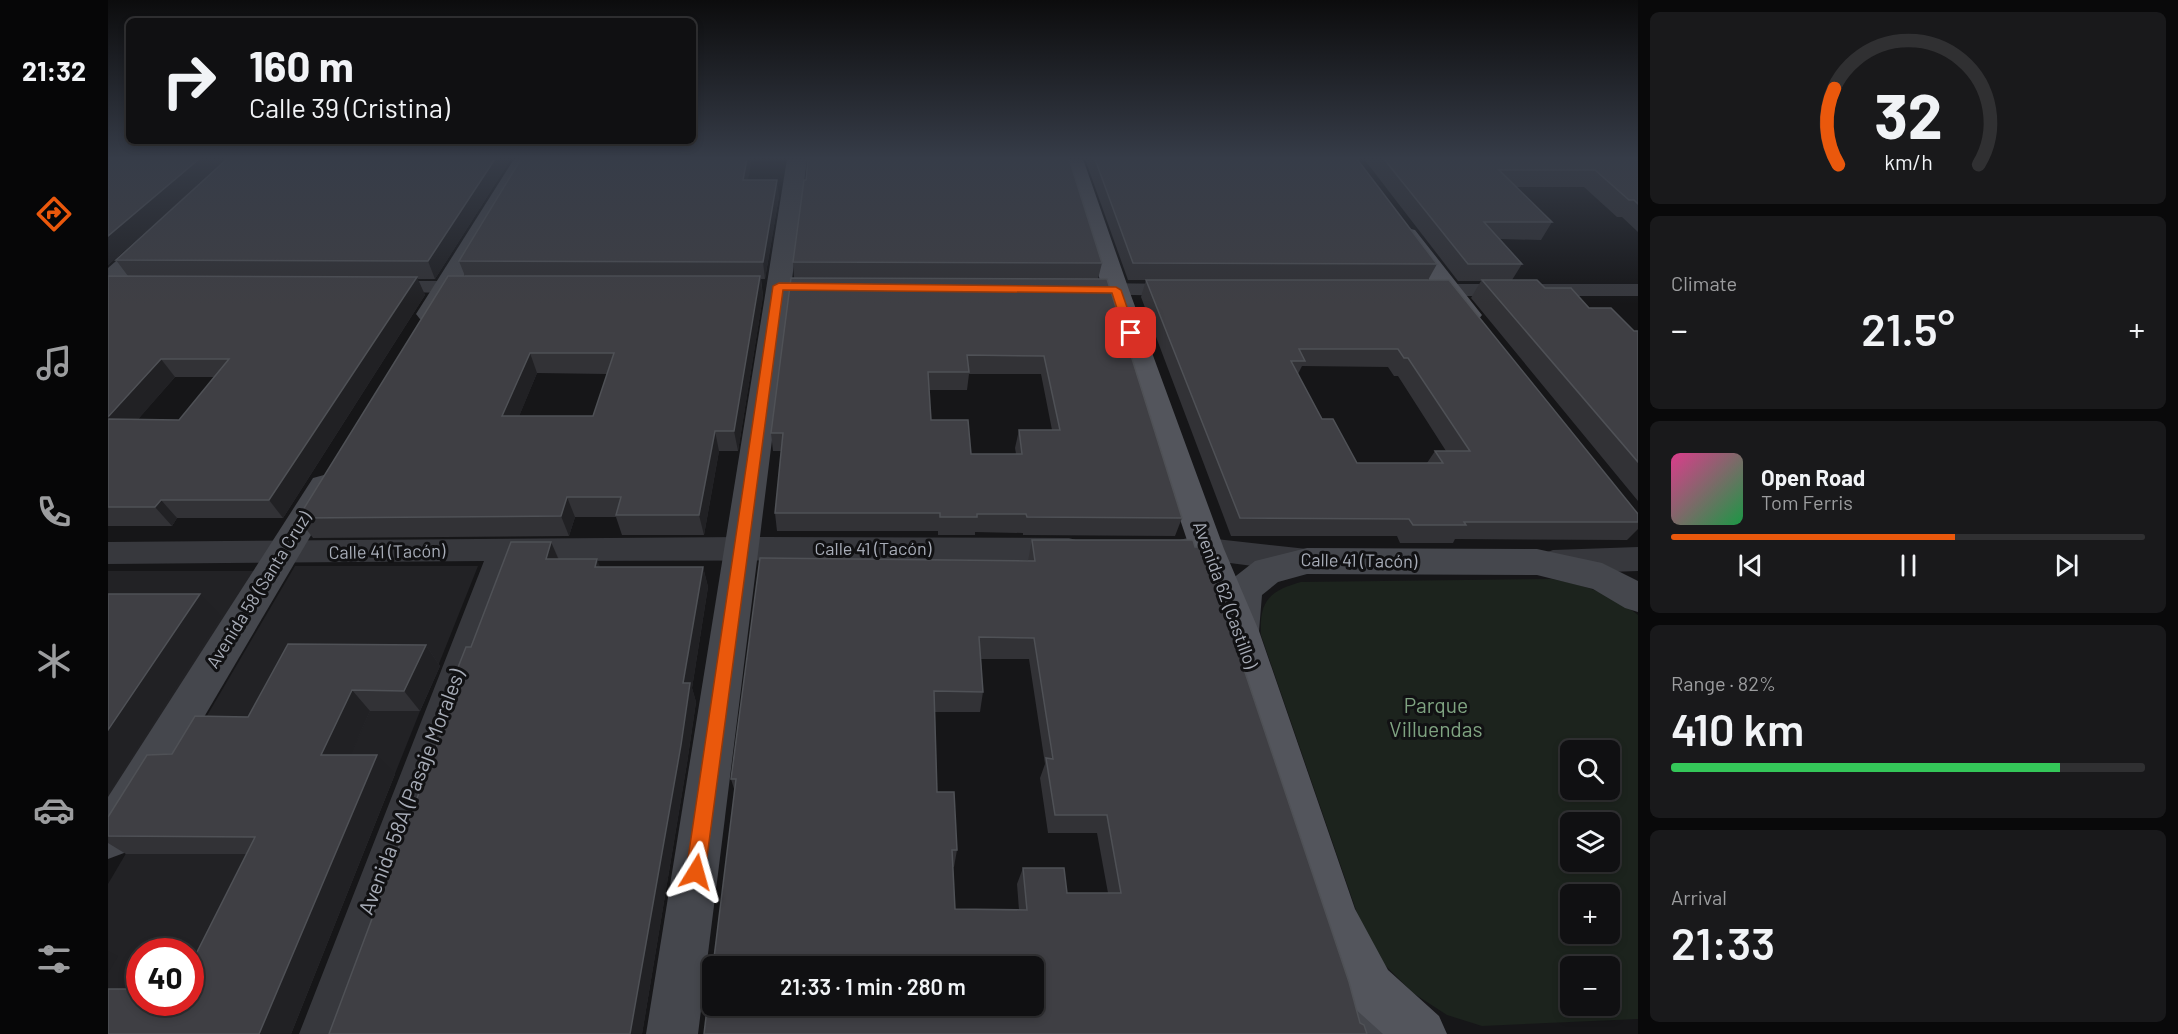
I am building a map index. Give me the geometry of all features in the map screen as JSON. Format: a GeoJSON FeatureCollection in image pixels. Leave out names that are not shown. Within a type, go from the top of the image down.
{"type":"FeatureCollection","features":[{"type":"Feature","properties":{"kind":"main road","name":"Avenida 62 (Castillo)"},"geometry":{"type":"LineString","coordinates":[[1088,207],[1207,549],[1240,631],[1335,920]]}},
{"type":"Feature","properties":{"kind":"main road"},"geometry":{"type":"LineString","coordinates":[[1392,215],[1486,336]]}},
{"type":"Feature","properties":{"kind":"main road"},"geometry":{"type":"LineString","coordinates":[[1335,920],[1370,988],[1421,1034]]}},
{"type":"Feature","properties":{"kind":"street"},"geometry":{"type":"LineString","coordinates":[[415,336],[495,207]]}},
{"type":"Feature","properties":{"kind":"street"},"geometry":{"type":"LineString","coordinates":[[672,1034],[790,207]]}},
{"type":"Feature","properties":{"kind":"street"},"geometry":{"type":"LineString","coordinates":[[108,281],[175,220]]}},
{"type":"Feature","properties":{"kind":"street"},"geometry":{"type":"LineString","coordinates":[[108,286],[131,286]]}},
{"type":"Feature","properties":{"kind":"street"},"geometry":{"type":"LineString","coordinates":[[364,287],[493,287]]}},
{"type":"Feature","properties":{"kind":"street"},"geometry":{"type":"LineString","coordinates":[[1069,289],[1199,290]]}},
{"type":"Feature","properties":{"kind":"street"},"geometry":{"type":"LineString","coordinates":[[1402,290],[1638,290]]}},
{"type":"Feature","properties":{"kind":"street","name":"Avenida 58 (Santa Cruz)"},"geometry":{"type":"LineString","coordinates":[[108,837],[337,464]]}},
{"type":"Feature","properties":{"kind":"street","name":"Calle 41 (Tacón)"},"geometry":{"type":"LineString","coordinates":[[108,553],[742,548],[1100,549]]}},
{"type":"Feature","properties":{"kind":"street","name":"Calle 41 (Tacón)"},"geometry":{"type":"LineString","coordinates":[[1160,549],[1207,549],[1307,561],[1537,562],[1638,559]]}},
{"type":"Feature","properties":{"kind":"street","name":"Avenida 58A (Pasaje Morales)"},"geometry":{"type":"LineString","coordinates":[[321,1034],[503,551]]}},
{"type":"Feature","properties":{"kind":"street"},"geometry":{"type":"LineString","coordinates":[[1240,631],[1245,589],[1267,571],[1307,561]]}},
{"type":"Feature","properties":{"kind":"street"},"geometry":{"type":"LineString","coordinates":[[1537,562],[1602,577],[1638,598]]}},
{"type":"Feature","properties":{"kind":"street","name":"Avenida 62 (Castillo)"},"geometry":{"type":"LineString","coordinates":[[1335,920],[1366,1034]]}},
{"type":"Feature","properties":{"kind":"shaded area"},"geometry":{"type":"Polygon","coordinates":[[[295,566],[478,566],[291,1034],[108,1034],[108,884],[295,566]]]}},
{"type":"Feature","properties":{"kind":"shaded area"},"geometry":{"type":"Polygon","coordinates":[[[108,571],[254,571],[108,807],[108,571]]]}},
{"type":"Feature","properties":{"kind":"green space","name":"Parque Villuendas"},"geometry":{"type":"Polygon","coordinates":[[[1552,579],[1598,591],[1619,601],[1638,615],[1638,1019],[1482,1026],[1447,1015],[1413,993],[1384,964],[1364,933],[1261,635],[1262,614],[1268,599],[1290,585],[1301,582],[1552,579]]]}},
{"type":"Feature","properties":{"kind":"building"},"geometry":{"type":"Polygon","coordinates":[[[108,207],[142,207],[108,236],[108,207]]]}},
{"type":"Feature","properties":{"kind":"building"},"geometry":{"type":"Polygon","coordinates":[[[174,207],[463,207],[428,261],[116,260],[174,207]]]}},
{"type":"Feature","properties":{"kind":"building"},"geometry":{"type":"Polygon","coordinates":[[[492,207],[772,207],[763,262],[459,261],[492,207]]]}},
{"type":"Feature","properties":{"kind":"building"},"geometry":{"type":"Polygon","coordinates":[[[800,207],[1084,207],[1102,263],[793,262],[800,207]]]}},
{"type":"Feature","properties":{"kind":"building"},"geometry":{"type":"Polygon","coordinates":[[[1113,207],[1394,207],[1437,264],[1133,263],[1113,207]]]}},
{"type":"Feature","properties":{"kind":"building"},"geometry":{"type":"Polygon","coordinates":[[[1423,207],[1537,207],[1552,222],[1484,222],[1522,264],[1468,264],[1423,207]]]}},
{"type":"Feature","properties":{"kind":"building"},"geometry":{"type":"Polygon","coordinates":[[[108,276],[417,277],[269,500],[161,500],[155,507],[108,507],[108,419],[179,420],[229,359],[161,359],[108,417],[108,276]]]}},
{"type":"Feature","properties":{"kind":"building"},"geometry":{"type":"Polygon","coordinates":[[[448,276],[760,276],[734,431],[715,431],[699,515],[616,515],[621,497],[567,497],[561,516],[298,518],[448,276]],[[530,353],[502,416],[593,416],[614,353],[530,353]]]}},
{"type":"Feature","properties":{"kind":"building"},"geometry":{"type":"Polygon","coordinates":[[[791,278],[1107,279],[1182,518],[1027,517],[1026,514],[940,517],[940,513],[775,513],[783,433],[771,433],[791,278]],[[967,355],[969,372],[928,372],[931,420],[968,420],[971,454],[1022,454],[1019,430],[1060,430],[1044,356],[967,355]]]}},
{"type":"Feature","properties":{"kind":"building"},"geometry":{"type":"Polygon","coordinates":[[[1146,280],[1449,280],[1638,514],[1638,522],[1464,522],[1466,525],[1413,525],[1409,519],[1240,518],[1146,280]],[[1299,349],[1305,361],[1291,361],[1322,419],[1333,419],[1357,463],[1443,463],[1435,451],[1470,451],[1408,358],[1404,358],[1398,349],[1299,349]]]}},
{"type":"Feature","properties":{"kind":"building"},"geometry":{"type":"Polygon","coordinates":[[[1482,280],[1537,280],[1545,288],[1571,288],[1589,308],[1611,308],[1634,331],[1638,331],[1638,462],[1482,280]]]}},
{"type":"Feature","properties":{"kind":"building"},"geometry":{"type":"Polygon","coordinates":[[[1032,540],[1193,540],[1195,547],[1203,547],[1349,982],[1360,1023],[1364,1025],[1367,1034],[704,1034],[706,1016],[1044,1016],[1044,956],[714,956],[736,779],[731,779],[760,558],[1035,561],[1032,540]],[[979,637],[983,692],[934,691],[937,792],[954,792],[957,850],[952,850],[955,909],[1027,910],[1023,868],[1064,868],[1067,893],[1121,893],[1107,815],[1055,815],[1046,758],[1053,759],[1034,638],[979,637]]]}},
{"type":"Feature","properties":{"kind":"building"},"geometry":{"type":"Polygon","coordinates":[[[511,542],[551,542],[546,559],[597,559],[595,567],[703,567],[683,683],[690,683],[681,745],[630,1034],[329,1034],[463,675],[455,675],[466,647],[471,647],[511,542]]]}},
{"type":"Feature","properties":{"kind":"building"},"geometry":{"type":"Polygon","coordinates":[[[108,594],[200,594],[108,730],[108,594]]]}},
{"type":"Feature","properties":{"kind":"building"},"geometry":{"type":"Polygon","coordinates":[[[288,644],[426,645],[404,691],[352,690],[321,755],[377,755],[259,1034],[108,1034],[108,989],[126,989],[126,1016],[204,1016],[204,938],[255,837],[108,836],[108,817],[147,755],[172,754],[195,716],[248,717],[288,644]]]}},
{"type":"Feature","properties":{"kind":"route"},"geometry":{"type":"LineString","coordinates":[[696,872],[779,286],[1116,290],[1131,333]]}}]}
